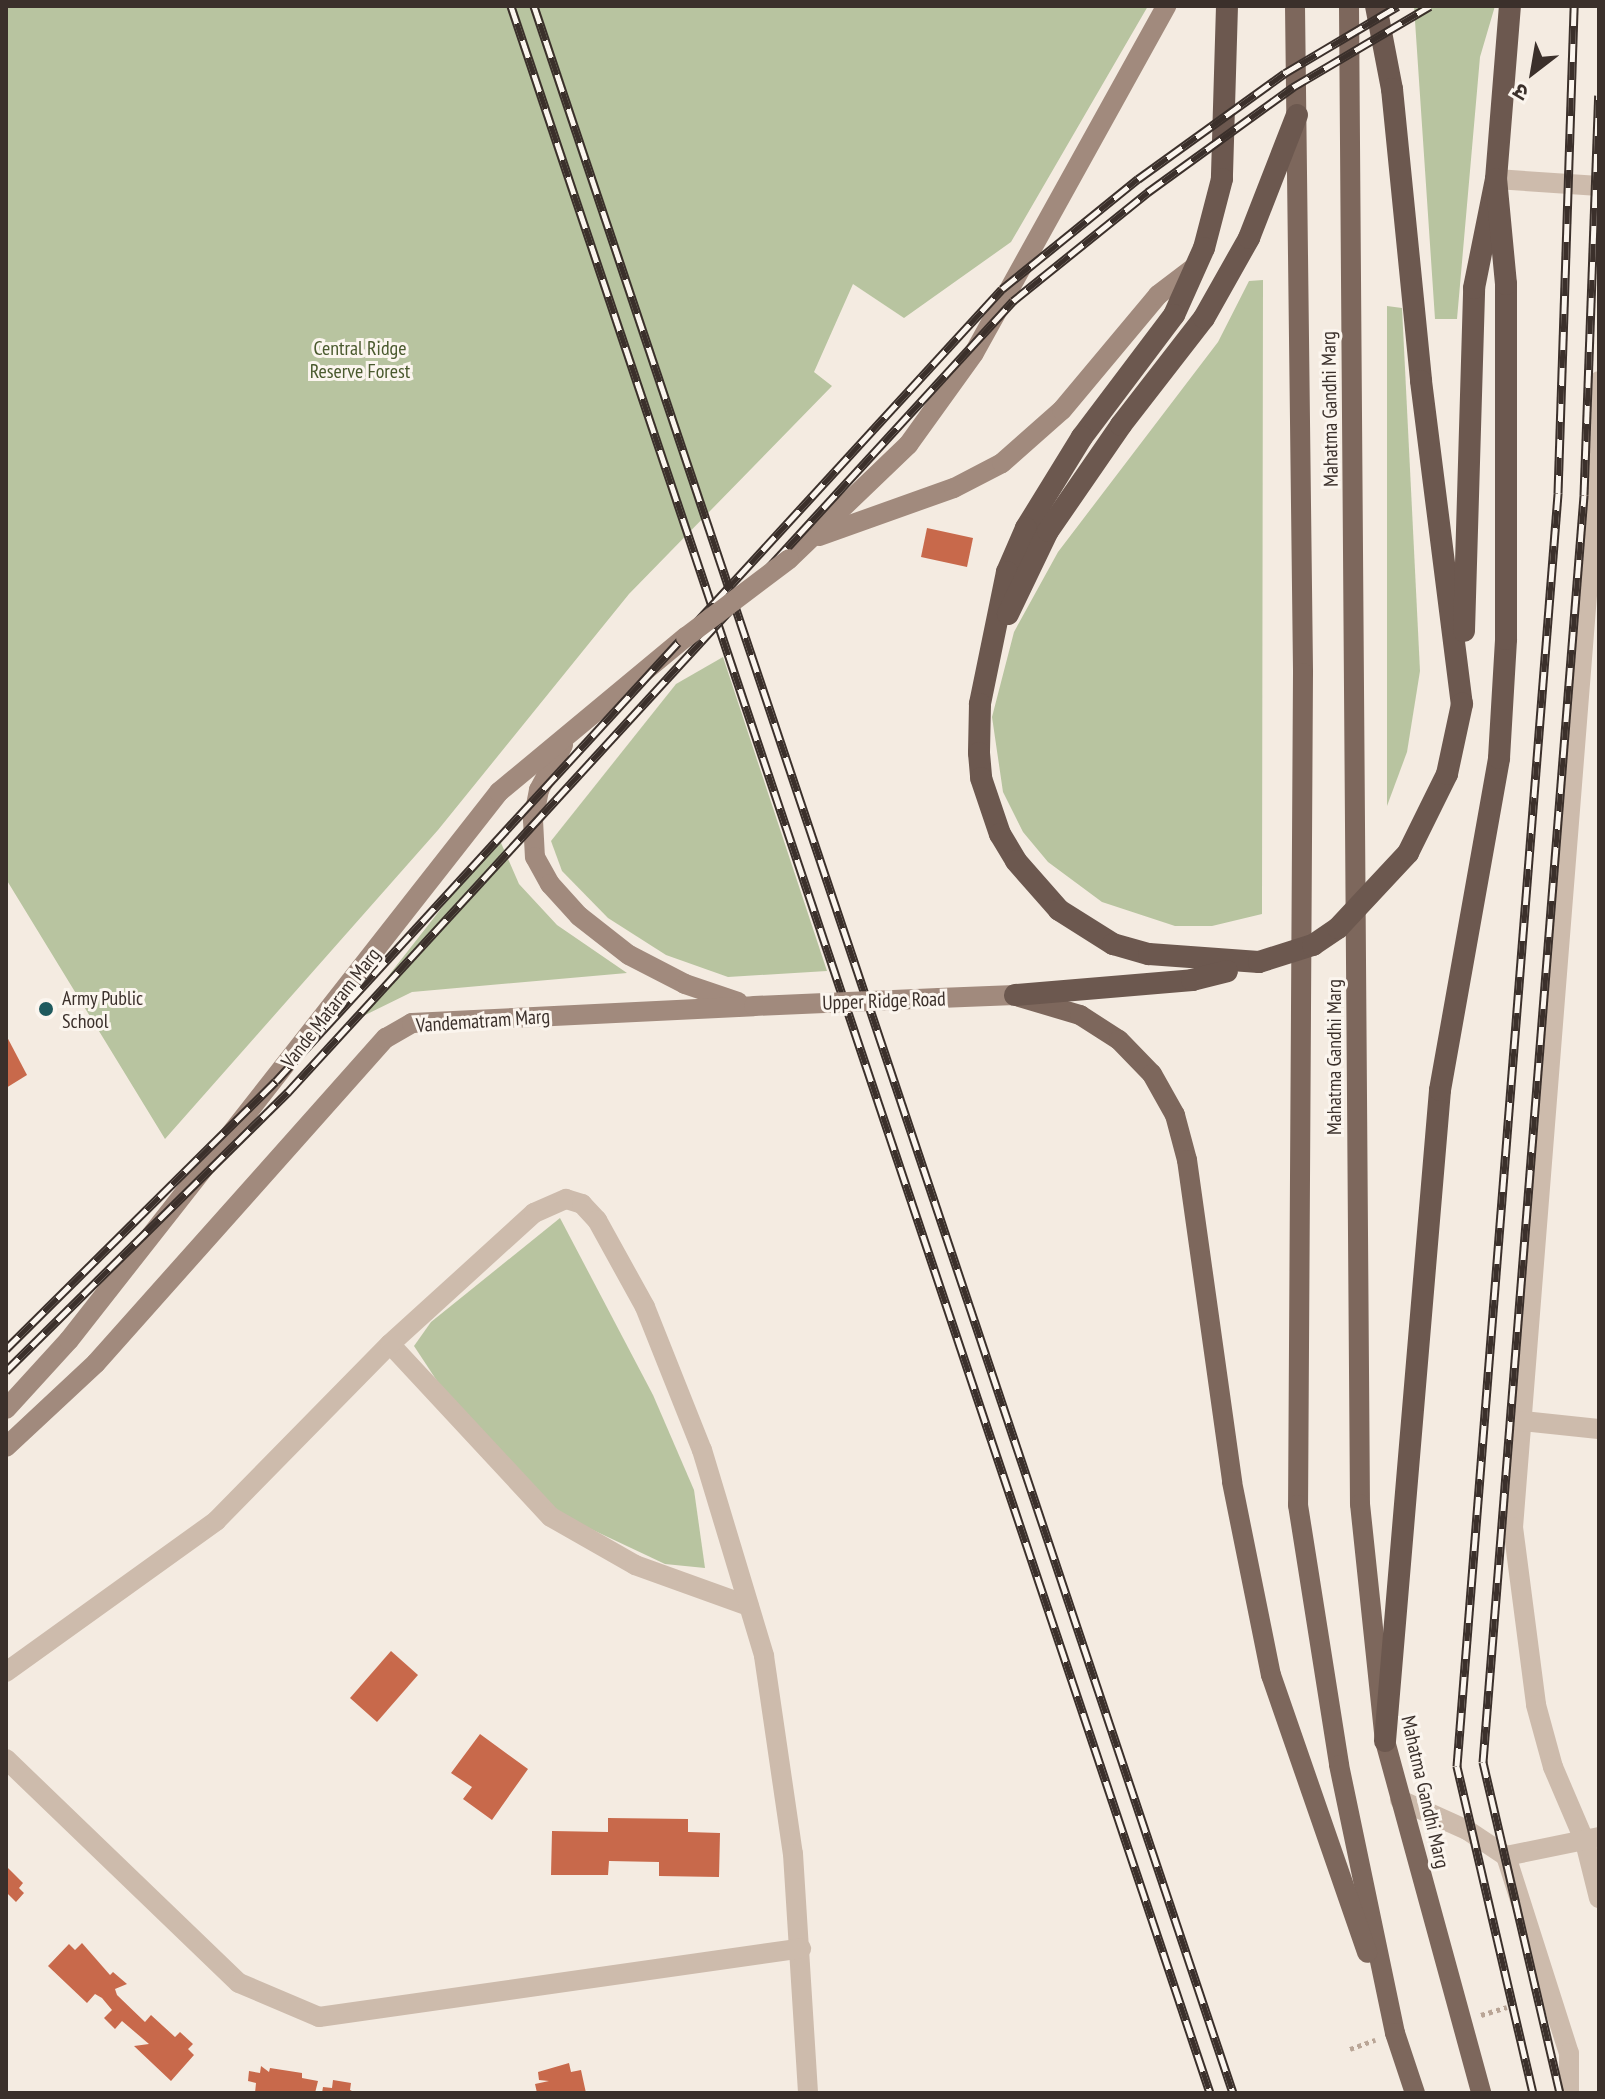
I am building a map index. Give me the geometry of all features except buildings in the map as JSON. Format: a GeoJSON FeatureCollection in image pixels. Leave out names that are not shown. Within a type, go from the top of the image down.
{"type":"FeatureCollection","features":[{"type":"Feature","properties":{"kind":"highway"},"geometry":{"type":"LineString","coordinates":[[1227,6],[1222,179],[1196,266],[1159,338],[1045,491],[1007,572],[978,725],[981,778],[990,809],[1016,861],[1039,891],[1113,944],[1185,961],[1259,962]]}},
{"type":"Feature","properties":{"kind":"highway"},"geometry":{"type":"LineString","coordinates":[[1376,6],[1392,89],[1421,381],[1462,704]]}},
{"type":"Feature","properties":{"kind":"highway"},"geometry":{"type":"LineString","coordinates":[[1015,995],[1192,980],[1313,945],[1338,928],[1408,853],[1447,774],[1462,704],[1474,288],[1496,179],[1510,6]]}},
{"type":"Feature","properties":{"kind":"highway"},"geometry":{"type":"LineString","coordinates":[[997,636],[1048,531],[1121,425],[1204,318],[1249,238],[1297,115]]}},
{"type":"Feature","properties":{"kind":"highway"},"geometry":{"type":"LineString","coordinates":[[1385,1741],[1440,1090],[1499,758],[1506,639],[1506,284],[1496,179]]}},
{"type":"Feature","properties":{"kind":"main road"},"geometry":{"type":"LineString","coordinates":[[812,539],[908,445],[974,353],[1166,6]]}},
{"type":"Feature","properties":{"kind":"main road","name":"Mahatma Gandhi Marg"},"geometry":{"type":"LineString","coordinates":[[1295,6],[1303,673],[1298,1505],[1339,1765],[1395,2033],[1415,2093]]}},
{"type":"Feature","properties":{"kind":"main road","name":"Mahatma Gandhi Marg"},"geometry":{"type":"LineString","coordinates":[[1349,6],[1360,1504],[1385,1741],[1481,2093]]}},
{"type":"Feature","properties":{"kind":"main road"},"geometry":{"type":"LineString","coordinates":[[812,539],[954,488],[1002,463],[1053,420],[1158,295],[1196,266]]}},
{"type":"Feature","properties":{"kind":"main road","name":"Vande Mataram Marg"},"geometry":{"type":"LineString","coordinates":[[6,1409],[69,1340],[499,792],[686,637],[812,539]]}},
{"type":"Feature","properties":{"kind":"main road"},"geometry":{"type":"LineString","coordinates":[[570,733],[539,790],[533,820],[535,857],[550,884],[579,916],[629,955],[685,984],[754,1006]]}},
{"type":"Feature","properties":{"kind":"main road"},"geometry":{"type":"LineString","coordinates":[[1015,995],[1080,1015],[1119,1040],[1152,1074],[1175,1115],[1187,1160],[1232,1482],[1271,1675],[1395,2033]]}},
{"type":"Feature","properties":{"kind":"main road","name":"Upper Ridge Road"},"geometry":{"type":"LineString","coordinates":[[754,1006],[1015,995]]}},
{"type":"Feature","properties":{"kind":"main road","name":"Vandematram Marg"},"geometry":{"type":"LineString","coordinates":[[6,1447],[96,1363],[386,1038],[412,1023],[754,1006]]}},
{"type":"Feature","properties":{"kind":"street"},"geometry":{"type":"LineString","coordinates":[[1496,179],[1599,186]]}},
{"type":"Feature","properties":{"kind":"street"},"geometry":{"type":"LineString","coordinates":[[1599,381],[1594,586],[1513,1527],[1520,1609],[1548,1751],[1592,1840],[1599,1898]]}},
{"type":"Feature","properties":{"kind":"street"},"geometry":{"type":"LineString","coordinates":[[6,1672],[216,1521],[390,1344],[534,1213],[566,1199],[582,1204],[597,1220],[645,1307],[702,1450],[764,1656],[793,1854],[808,2093]]}},
{"type":"Feature","properties":{"kind":"street"},"geometry":{"type":"LineString","coordinates":[[390,1344],[551,1517],[635,1565],[749,1606]]}},
{"type":"Feature","properties":{"kind":"street"},"geometry":{"type":"LineString","coordinates":[[1523,1421],[1599,1429]]}},
{"type":"Feature","properties":{"kind":"street"},"geometry":{"type":"LineString","coordinates":[[6,1759],[239,1983],[319,2017],[801,1948]]}},
{"type":"Feature","properties":{"kind":"street"},"geometry":{"type":"LineString","coordinates":[[1400,1800],[1467,1830],[1506,1856],[1569,2053],[1569,2093]]}},
{"type":"Feature","properties":{"kind":"street"},"geometry":{"type":"LineString","coordinates":[[1506,1856],[1592,1840]]}},
{"type":"Feature","properties":{"kind":"green space","name":"Central Ridge Reserve Forest"},"geometry":{"type":"Polygon","coordinates":[[[6,6],[1148,6],[1011,242],[904,318],[853,284],[814,372],[832,386],[629,594],[438,830],[165,1139],[6,879],[6,6]]]}},
{"type":"Feature","properties":{"kind":"green space"},"geometry":{"type":"Polygon","coordinates":[[[1414,6],[1495,6],[1480,57],[1457,319],[1435,319],[1414,6]]]}},
{"type":"Feature","properties":{"kind":"green space"},"geometry":{"type":"Polygon","coordinates":[[[1263,280],[1262,914],[1212,926],[1175,926],[1102,902],[1048,862],[1023,832],[1003,792],[992,717],[1014,632],[1058,552],[1218,342],[1249,281],[1263,280]]]}},
{"type":"Feature","properties":{"kind":"green space"},"geometry":{"type":"Polygon","coordinates":[[[1387,306],[1402,308],[1420,671],[1407,752],[1387,806],[1387,306]]]}},
{"type":"Feature","properties":{"kind":"green space"},"geometry":{"type":"Polygon","coordinates":[[[723,657],[827,971],[728,977],[666,955],[608,918],[562,871],[551,841],[676,684],[723,657]]]}},
{"type":"Feature","properties":{"kind":"green space"},"geometry":{"type":"Polygon","coordinates":[[[498,836],[519,884],[557,925],[627,973],[412,992],[353,1021],[498,836]]]}},
{"type":"Feature","properties":{"kind":"green space"},"geometry":{"type":"Polygon","coordinates":[[[560,1218],[653,1395],[694,1490],[705,1568],[665,1564],[559,1514],[445,1393],[414,1346],[431,1322],[560,1218]]]}},
{"type":"Feature","properties":{"kind":"railway"},"geometry":{"type":"LineString","coordinates":[[511,6],[1210,2093]]}},
{"type":"Feature","properties":{"kind":"railway"},"geometry":{"type":"LineString","coordinates":[[534,6],[1233,2093]]}},
{"type":"Feature","properties":{"kind":"railway"},"geometry":{"type":"LineString","coordinates":[[6,1349],[276,1081],[1002,289],[1138,179],[1285,73],[1398,6]]}},
{"type":"Feature","properties":{"kind":"railway"},"geometry":{"type":"LineString","coordinates":[[6,1371],[288,1092],[1013,301],[1148,192],[1293,87],[1430,6]]}},
{"type":"Feature","properties":{"kind":"railway"},"geometry":{"type":"LineString","coordinates":[[1533,2093],[1457,1766],[1558,493],[1574,6]]}},
{"type":"Feature","properties":{"kind":"railway"},"geometry":{"type":"LineString","coordinates":[[1560,2093],[1483,1762],[1584,495],[1599,95]]}},
{"type":"Feature","properties":{"kind":"place","name":"Army Public School"},"geometry":{"type":"Point","coordinates":[46,1009]}}]}
